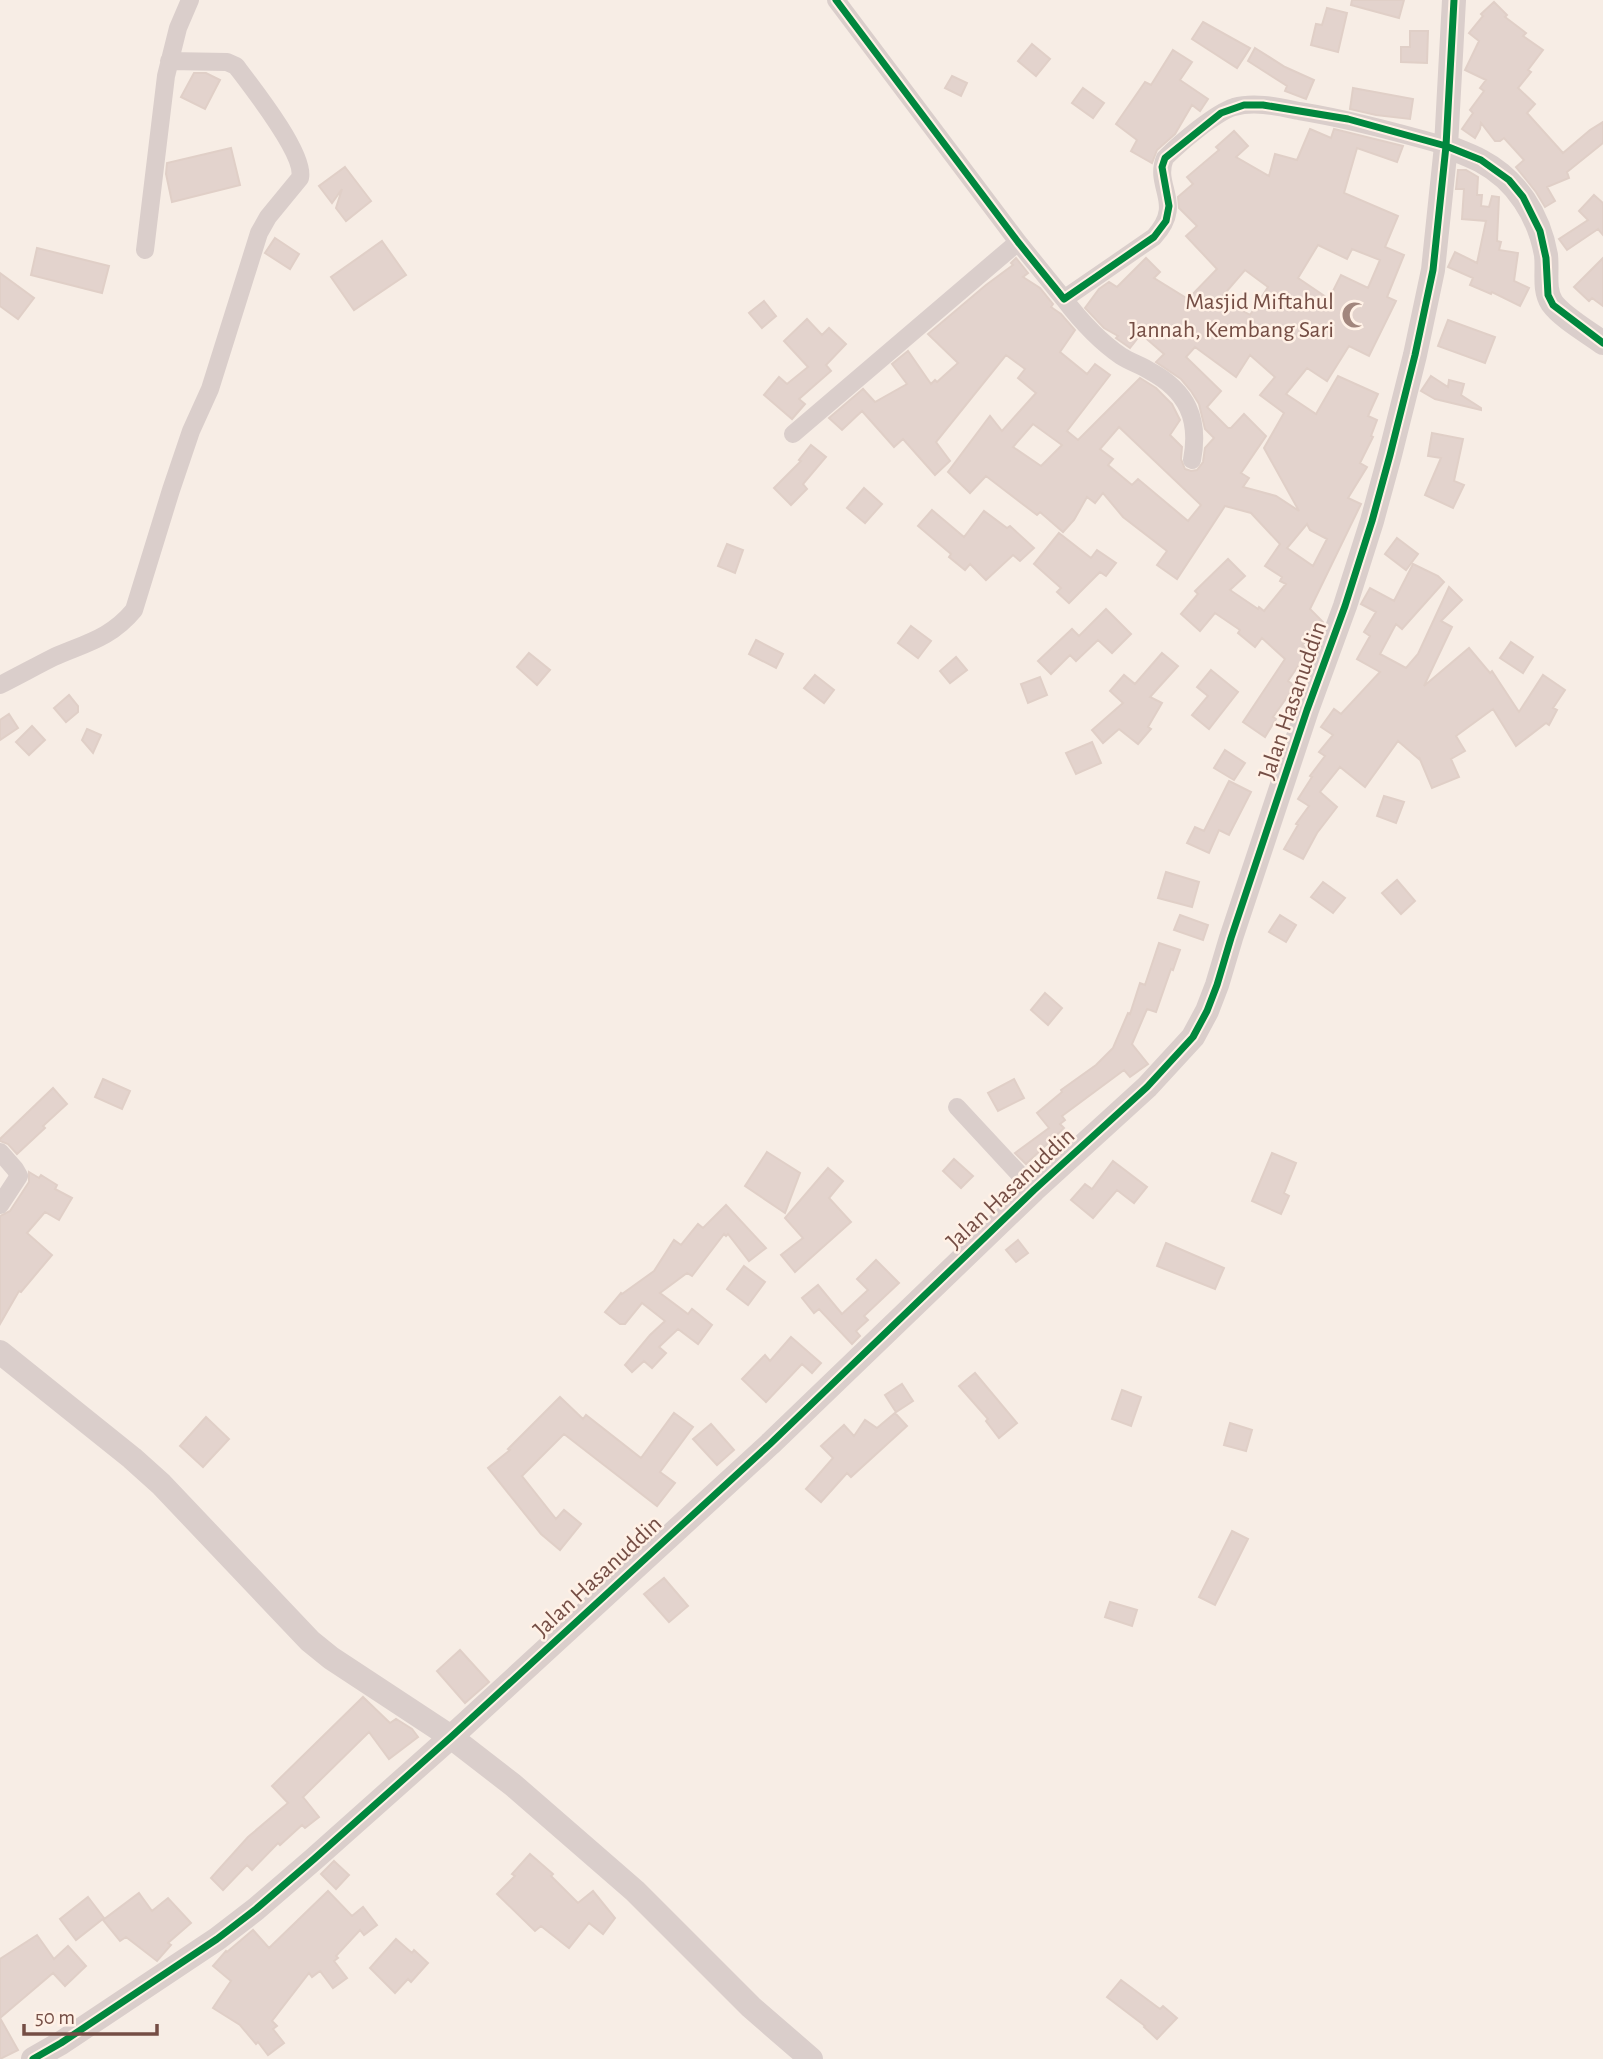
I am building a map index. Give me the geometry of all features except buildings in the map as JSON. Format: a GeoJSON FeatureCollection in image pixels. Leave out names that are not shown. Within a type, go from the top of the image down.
{"type":"FeatureCollection","features":[{"type":"Feature","properties":{"kind":"street"},"geometry":{"type":"LineString","coordinates":[[145,250],[166,76],[178,28],[190,0]]}},
{"type":"Feature","properties":{"kind":"street"},"geometry":{"type":"LineString","coordinates":[[836,0],[1079,319],[1106,345],[1165,379],[1176,389],[1192,417],[1192,460]]}},
{"type":"Feature","properties":{"kind":"street","name":"Jalan Hasanuddin"},"geometry":{"type":"LineString","coordinates":[[33,2059],[227,1931],[314,1859],[771,1444],[1034,1191],[1147,1087],[1193,1037],[1217,985],[1299,734],[1345,607],[1383,481],[1415,355],[1433,270],[1446,146],[1454,0]]}},
{"type":"Feature","properties":{"kind":"street"},"geometry":{"type":"LineString","coordinates":[[0,685],[112,632],[124,623],[134,610],[191,431],[210,389],[258,233],[300,178],[302,171],[292,146],[236,66],[227,62],[169,61]]}},
{"type":"Feature","properties":{"kind":"street"},"geometry":{"type":"LineString","coordinates":[[1063,299],[1154,237],[1162,228],[1169,206],[1162,167],[1165,158],[1214,118],[1233,107],[1263,105],[1348,119],[1446,146],[1495,169],[1509,180],[1523,197],[1540,231],[1546,258],[1548,295],[1553,305],[1603,343]]}},
{"type":"Feature","properties":{"kind":"street"},"geometry":{"type":"LineString","coordinates":[[793,434],[1018,242]]}},
{"type":"Feature","properties":{"kind":"street"},"geometry":{"type":"LineString","coordinates":[[957,1107],[1034,1191]]}},
{"type":"Feature","properties":{"kind":"street"},"geometry":{"type":"LineString","coordinates":[[0,1152],[19,1176],[0,1205]]}},
{"type":"Feature","properties":{"kind":"street"},"geometry":{"type":"LineString","coordinates":[[0,1352],[161,1484],[321,1650],[451,1737],[513,1785],[635,1891],[751,2007],[811,2059]]}},
{"type":"Feature","properties":{"kind":"cycle path"},"geometry":{"type":"LineString","coordinates":[[836,0],[1064,299],[1154,237],[1166,221],[1169,206],[1162,167],[1165,158],[1221,113],[1244,105],[1263,105],[1348,119],[1446,146],[1481,160],[1509,180],[1523,197],[1540,231],[1546,258],[1548,295],[1553,305],[1603,343]]}},
{"type":"Feature","properties":{"kind":"cycle path"},"geometry":{"type":"LineString","coordinates":[[33,2059],[217,1939],[314,1859],[770,1444],[1034,1190],[1147,1087],[1193,1037],[1217,985],[1307,710],[1345,606],[1390,455],[1433,270],[1446,146],[1454,0]]}},
{"type":"Feature","properties":{"kind":"place","name":"Masjid Miftahul Jannah, Kembang Sari"},"geometry":{"type":"Point","coordinates":[1355,315]}}]}
